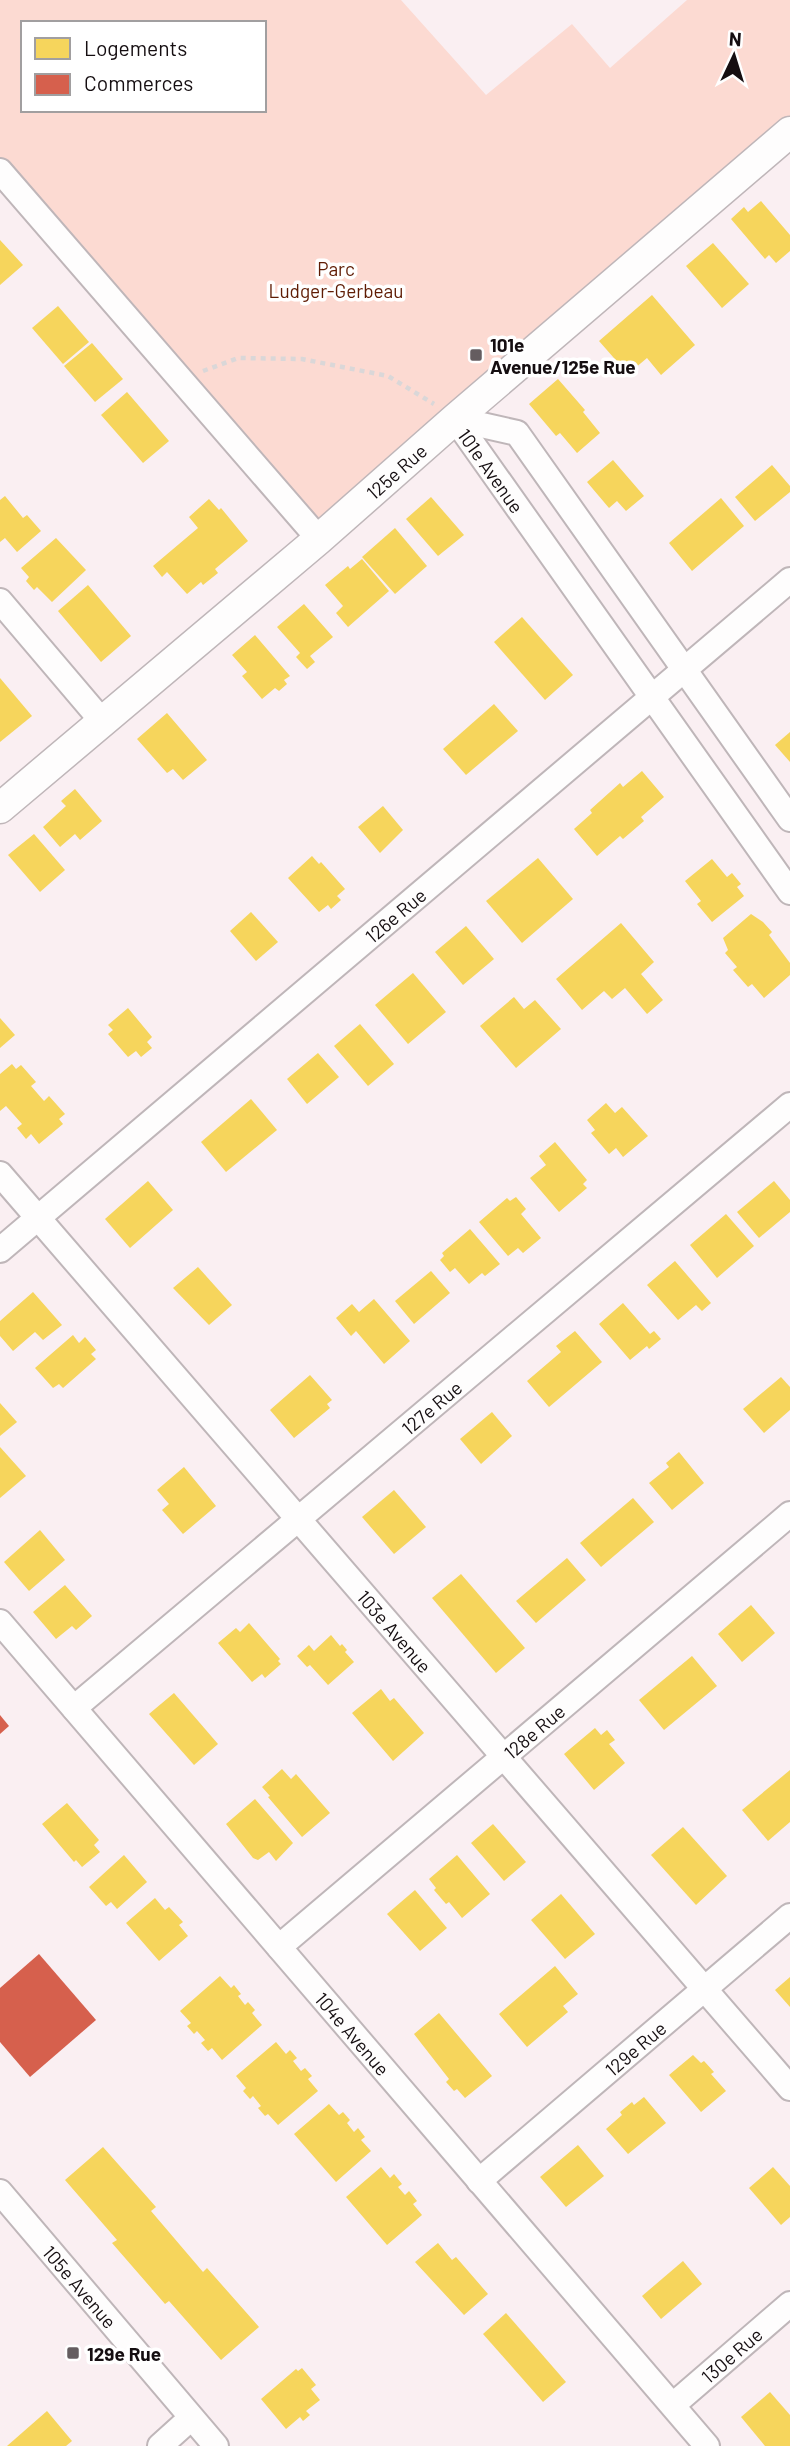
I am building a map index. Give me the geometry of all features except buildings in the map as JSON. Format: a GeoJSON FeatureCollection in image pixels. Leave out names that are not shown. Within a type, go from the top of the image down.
{"type":"FeatureCollection","features":[{"type":"Feature","properties":{"kind":"main road","name":"125e Rue"},"geometry":{"type":"LineString","coordinates":[[0,808],[319,539],[790,132]]}},
{"type":"Feature","properties":{"kind":"street"},"geometry":{"type":"LineString","coordinates":[[2,178],[319,539]]}},
{"type":"Feature","properties":{"kind":"street","name":"101e Avenue"},"geometry":{"type":"LineString","coordinates":[[455,419],[517,433],[790,819]]}},
{"type":"Feature","properties":{"kind":"street","name":"101e Avenue"},"geometry":{"type":"LineString","coordinates":[[455,419],[790,892]]}},
{"type":"Feature","properties":{"kind":"street","name":"126e Rue"},"geometry":{"type":"LineString","coordinates":[[0,1250],[790,579]]}},
{"type":"Feature","properties":{"kind":"street"},"geometry":{"type":"LineString","coordinates":[[0,601],[102,721]]}},
{"type":"Feature","properties":{"kind":"street","name":"127e Rue"},"geometry":{"type":"LineString","coordinates":[[74,1708],[790,1105]]}},
{"type":"Feature","properties":{"kind":"street","name":"103e Avenue"},"geometry":{"type":"LineString","coordinates":[[0,1174],[790,2088]]}},
{"type":"Feature","properties":{"kind":"street","name":"128e Rue"},"geometry":{"type":"LineString","coordinates":[[279,1947],[790,1514]]}},
{"type":"Feature","properties":{"kind":"street","name":"104e Avenue"},"geometry":{"type":"LineString","coordinates":[[0,1622],[707,2446]]}},
{"type":"Feature","properties":{"kind":"street","name":"129e Rue"},"geometry":{"type":"LineString","coordinates":[[480,2181],[790,1916]]}},
{"type":"Feature","properties":{"kind":"street","name":"105e Avenue"},"geometry":{"type":"LineString","coordinates":[[0,2192],[216,2446]]}},
{"type":"Feature","properties":{"kind":"street","name":"130e Rue"},"geometry":{"type":"LineString","coordinates":[[673,2405],[790,2304]]}},
{"type":"Feature","properties":{"kind":"street"},"geometry":{"type":"LineString","coordinates":[[160,2446],[191,2418]]}},
{"type":"Feature","properties":{"kind":"path"},"geometry":{"type":"LineString","coordinates":[[181,380],[238,358],[302,359],[388,376],[455,419]]}},
{"type":"Feature","properties":{"kind":"green space","name":"Parc Ludger-Gerbeau"},"geometry":{"type":"Polygon","coordinates":[[[0,0],[401,0],[486,95],[572,24],[610,68],[687,0],[790,0],[790,132],[319,539],[0,171],[0,0]]]}},
{"type":"Feature","properties":{"kind":"place","name":"101e Avenue/125e Rue"},"geometry":{"type":"Point","coordinates":[476,355]}},
{"type":"Feature","properties":{"kind":"place","name":"129e Rue"},"geometry":{"type":"Point","coordinates":[73,2353]}}]}
